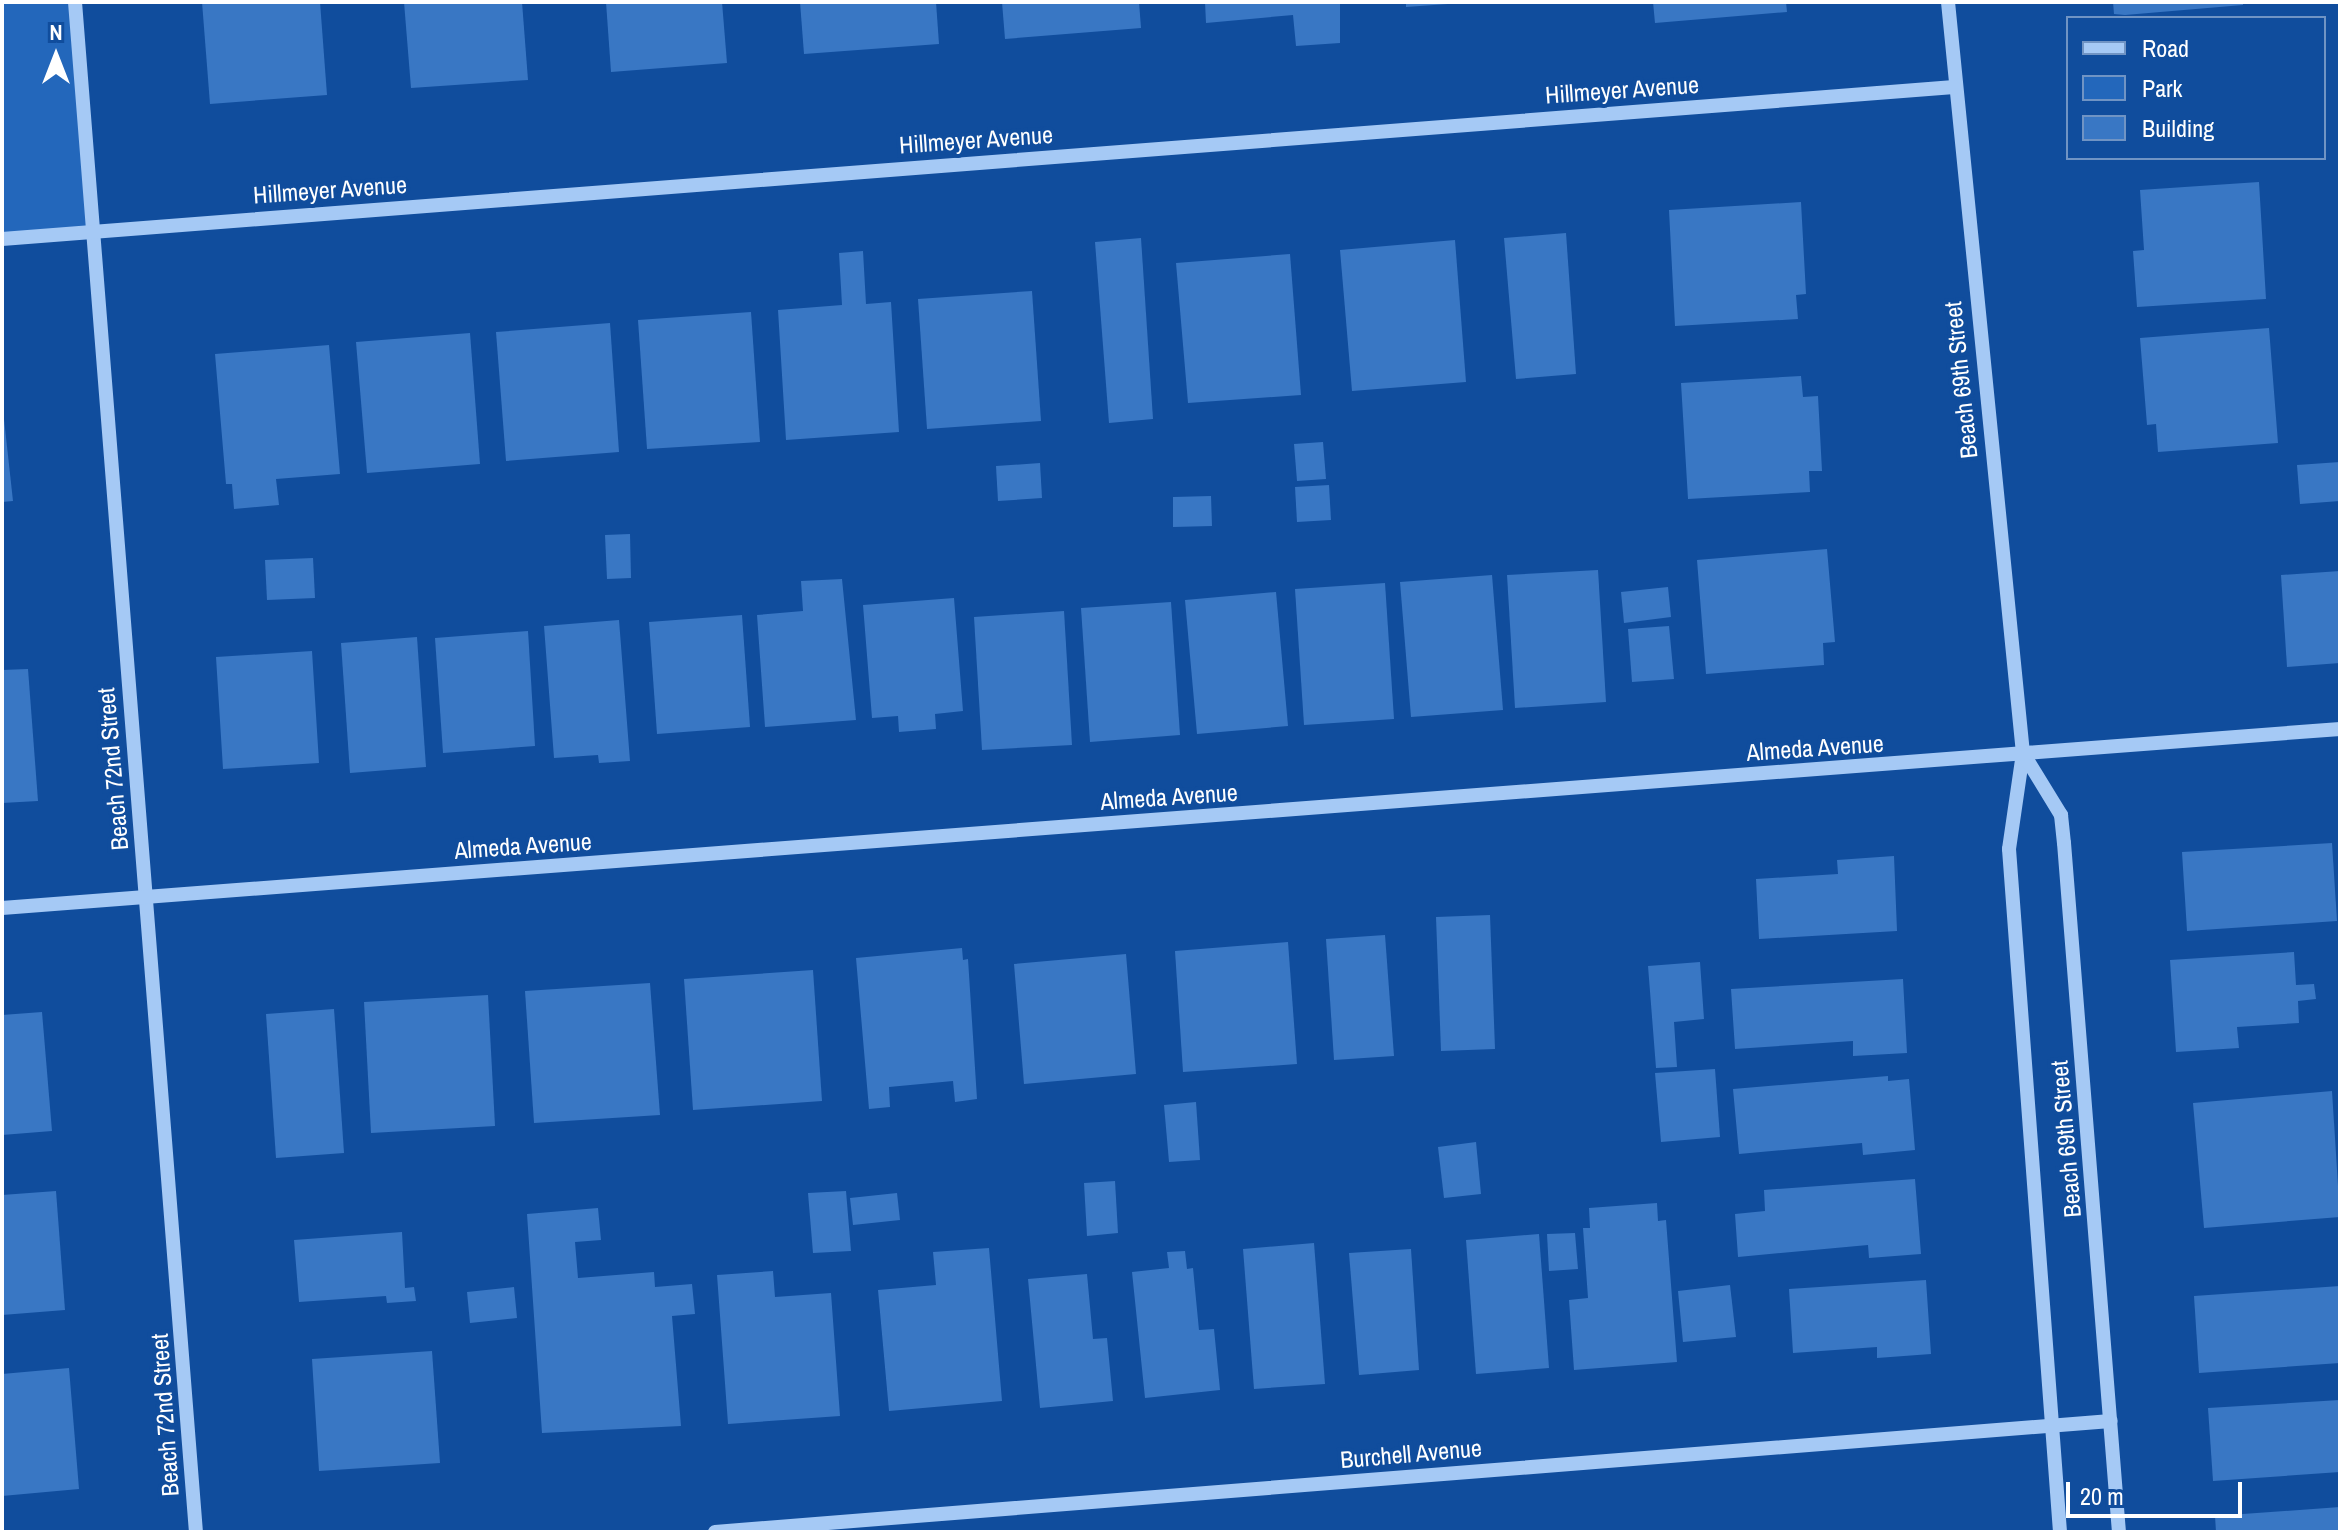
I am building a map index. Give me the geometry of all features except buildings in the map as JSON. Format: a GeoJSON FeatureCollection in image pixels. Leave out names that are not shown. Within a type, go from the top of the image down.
{"type":"FeatureCollection","features":[{"type":"Feature","properties":{"kind":"street","name":"Beach 72nd Street"},"geometry":{"type":"LineString","coordinates":[[75,2],[196,1532]]}},
{"type":"Feature","properties":{"kind":"street","name":"Beach 69th Street"},"geometry":{"type":"LineString","coordinates":[[1948,2],[1954,87],[2023,753],[2009,849],[2060,1532]]}},
{"type":"Feature","properties":{"kind":"street","name":"Hillmeyer Avenue"},"geometry":{"type":"LineString","coordinates":[[2,239],[1954,87]]}},
{"type":"Feature","properties":{"kind":"street","name":"Almeda Avenue"},"geometry":{"type":"LineString","coordinates":[[2,908],[2340,729]]}},
{"type":"Feature","properties":{"kind":"street","name":"Beach 69th Street"},"geometry":{"type":"LineString","coordinates":[[2023,753],[2061,815],[2119,1532]]}},
{"type":"Feature","properties":{"kind":"street","name":"Burchell Avenue"},"geometry":{"type":"LineString","coordinates":[[715,1532],[2111,1421]]}},
{"type":"Feature","properties":{"kind":"green space"},"geometry":{"type":"Polygon","coordinates":[[[2,2],[75,2],[91,231],[2,239],[2,2]]]}}]}
